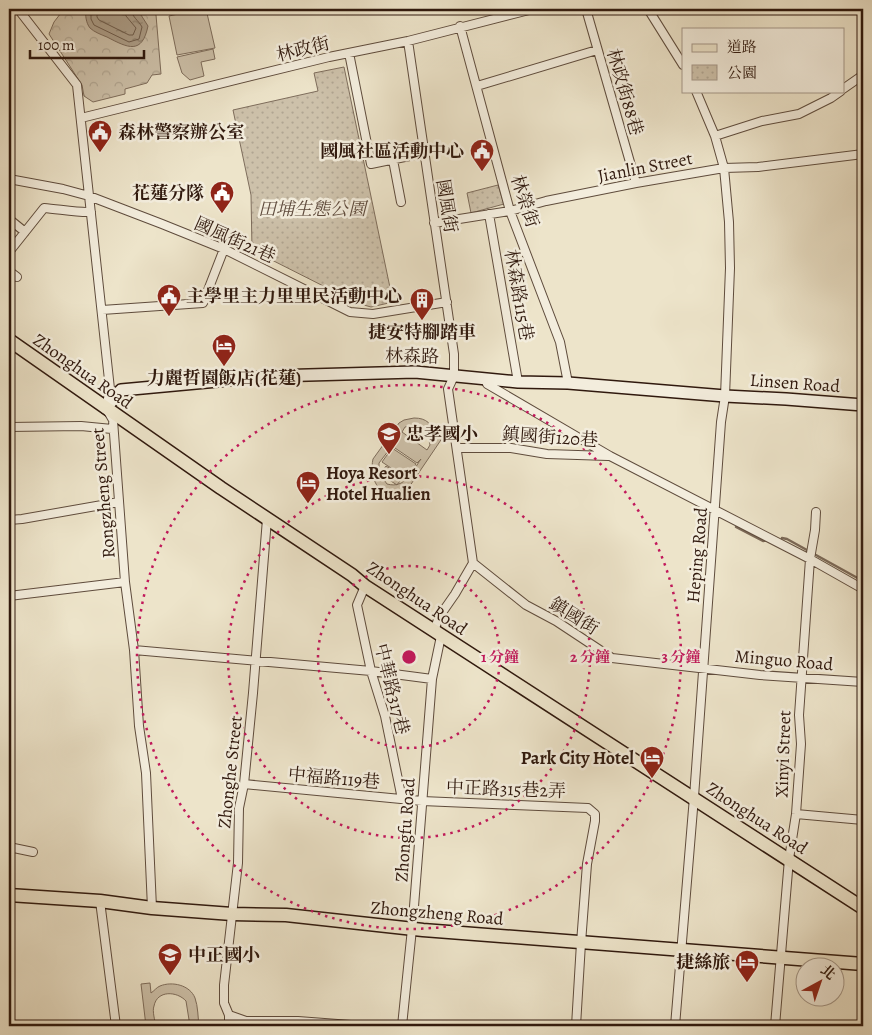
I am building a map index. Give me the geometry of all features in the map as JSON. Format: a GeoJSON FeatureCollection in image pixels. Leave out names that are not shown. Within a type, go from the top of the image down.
{"type":"FeatureCollection","features":[{"type":"Feature","properties":{"kind":"main road","name":"Zhonghua Road"},"geometry":{"type":"LineString","coordinates":[[9,340],[267,519],[352,575],[365,586],[863,908]]}},
{"type":"Feature","properties":{"kind":"main road","name":"Zhongzheng Road"},"geometry":{"type":"LineString","coordinates":[[9,895],[863,964]]}},
{"type":"Feature","properties":{"kind":"street","name":"Rongzheng Street"},"geometry":{"type":"LineString","coordinates":[[18,9],[77,85],[110,389],[106,408],[113,420],[112,429],[125,582],[134,650],[139,726],[146,773],[152,908]]}},
{"type":"Feature","properties":{"kind":"street","name":"林政街"},"geometry":{"type":"LineString","coordinates":[[81,118],[349,53],[408,41],[512,12],[533,9]]}},
{"type":"Feature","properties":{"kind":"street","name":"林政街88巷"},"geometry":{"type":"LineString","coordinates":[[586,9],[636,183]]}},
{"type":"Feature","properties":{"kind":"street"},"geometry":{"type":"LineString","coordinates":[[648,9],[682,63]]}},
{"type":"Feature","properties":{"kind":"street","name":"林榮街"},"geometry":{"type":"LineString","coordinates":[[460,26],[510,210],[560,342],[568,383]]}},
{"type":"Feature","properties":{"kind":"street","name":"國風街"},"geometry":{"type":"LineString","coordinates":[[408,41],[447,302],[454,354],[454,376]]}},
{"type":"Feature","properties":{"kind":"street"},"geometry":{"type":"LineString","coordinates":[[477,86],[597,50]]}},
{"type":"Feature","properties":{"kind":"street"},"geometry":{"type":"LineString","coordinates":[[349,53],[371,164],[424,153]]}},
{"type":"Feature","properties":{"kind":"street"},"geometry":{"type":"LineString","coordinates":[[844,89],[863,75]]}},
{"type":"Feature","properties":{"kind":"street","name":"Heping Road"},"geometry":{"type":"LineString","coordinates":[[674,1026],[725,396],[730,259],[724,168],[715,136],[696,92]]}},
{"type":"Feature","properties":{"kind":"street"},"geometry":{"type":"LineString","coordinates":[[715,136],[762,121],[799,114],[839,92]]}},
{"type":"Feature","properties":{"kind":"street","name":"Jianlin Street"},"geometry":{"type":"LineString","coordinates":[[434,223],[510,210],[636,183],[724,168],[758,167],[863,154]]}},
{"type":"Feature","properties":{"kind":"street"},"geometry":{"type":"LineString","coordinates":[[393,160],[400,202]]}},
{"type":"Feature","properties":{"kind":"street","name":"國風街21巷"},"geometry":{"type":"LineString","coordinates":[[9,179],[55,187],[89,196],[224,249],[350,312],[373,314],[447,302]]}},
{"type":"Feature","properties":{"kind":"street"},"geometry":{"type":"LineString","coordinates":[[10,248],[44,208],[74,210],[82,213],[91,212]]}},
{"type":"Feature","properties":{"kind":"street","name":"林森路115巷"},"geometry":{"type":"LineString","coordinates":[[489,214],[518,382]]}},
{"type":"Feature","properties":{"kind":"street"},"geometry":{"type":"LineString","coordinates":[[9,219],[25,232]]}},
{"type":"Feature","properties":{"kind":"street"},"geometry":{"type":"LineString","coordinates":[[102,310],[204,303],[224,249]]}},
{"type":"Feature","properties":{"kind":"street"},"geometry":{"type":"LineString","coordinates":[[9,271],[17,277]]}},
{"type":"Feature","properties":{"kind":"street","name":"林森路"},"geometry":{"type":"LineString","coordinates":[[106,408],[121,390],[273,376],[415,372],[518,382],[568,383],[725,396]]}},
{"type":"Feature","properties":{"kind":"street"},"geometry":{"type":"LineString","coordinates":[[438,634],[439,617],[456,594],[473,563],[458,448],[448,389],[454,376]]}},
{"type":"Feature","properties":{"kind":"street"},"geometry":{"type":"LineString","coordinates":[[486,378],[487,384],[610,456],[716,510],[811,554],[863,589]]}},
{"type":"Feature","properties":{"kind":"street","name":"Linsen Road"},"geometry":{"type":"LineString","coordinates":[[725,396],[863,406]]}},
{"type":"Feature","properties":{"kind":"street"},"geometry":{"type":"LineString","coordinates":[[9,427],[81,426],[112,429]]}},
{"type":"Feature","properties":{"kind":"street","name":"鎮國街120巷"},"geometry":{"type":"LineString","coordinates":[[458,448],[511,448],[547,454],[610,456]]}},
{"type":"Feature","properties":{"kind":"street"},"geometry":{"type":"LineString","coordinates":[[9,520],[119,502]]}},
{"type":"Feature","properties":{"kind":"street","name":"Xinyi Street"},"geometry":{"type":"LineString","coordinates":[[775,1026],[789,859],[796,814],[801,744],[799,715],[816,512]]}},
{"type":"Feature","properties":{"kind":"street","name":"Zhonghe Street"},"geometry":{"type":"LineString","coordinates":[[229,1026],[229,1015],[224,1003],[224,985],[238,863],[239,808],[244,784],[267,519]]}},
{"type":"Feature","properties":{"kind":"street","name":"鎮國街"},"geometry":{"type":"LineString","coordinates":[[473,563],[526,605],[556,621],[612,658],[702,668]]}},
{"type":"Feature","properties":{"kind":"street"},"geometry":{"type":"LineString","coordinates":[[9,596],[125,582]]}},
{"type":"Feature","properties":{"kind":"street","name":"中華路317巷"},"geometry":{"type":"LineString","coordinates":[[365,586],[357,605],[371,671],[385,716],[402,799]]}},
{"type":"Feature","properties":{"kind":"street","name":"Zhongfu Road"},"geometry":{"type":"LineString","coordinates":[[402,1026],[412,929],[432,679],[438,634]]}},
{"type":"Feature","properties":{"kind":"street"},"geometry":{"type":"LineString","coordinates":[[134,650],[371,671],[432,679]]}},
{"type":"Feature","properties":{"kind":"street","name":"Minguo Road"},"geometry":{"type":"LineString","coordinates":[[702,668],[760,675],[863,682]]}},
{"type":"Feature","properties":{"kind":"street","name":"中福路119巷"},"geometry":{"type":"LineString","coordinates":[[244,784],[422,801]]}},
{"type":"Feature","properties":{"kind":"street","name":"中正路315巷2弄"},"geometry":{"type":"LineString","coordinates":[[422,801],[588,808],[595,814],[588,864],[581,942]]}},
{"type":"Feature","properties":{"kind":"street"},"geometry":{"type":"LineString","coordinates":[[796,814],[863,820]]}},
{"type":"Feature","properties":{"kind":"street"},"geometry":{"type":"LineString","coordinates":[[9,847],[33,852]]}},
{"type":"Feature","properties":{"kind":"street"},"geometry":{"type":"LineString","coordinates":[[100,901],[116,1026]]}},
{"type":"Feature","properties":{"kind":"street"},"geometry":{"type":"LineString","coordinates":[[576,1026],[581,942]]}},
{"type":"Feature","properties":{"kind":"street"},"geometry":{"type":"LineString","coordinates":[[229,1015],[247,1023],[298,1021],[364,1026]]}},
{"type":"Feature","properties":{"kind":"green space"},"geometry":{"type":"Polygon","coordinates":[[[64,9],[148,9],[156,15],[161,74],[152,75],[147,83],[125,89],[125,94],[93,102],[84,96],[82,85],[49,34],[54,22],[64,9]]]}},
{"type":"Feature","properties":{"kind":"green space"},"geometry":{"type":"Polygon","coordinates":[[[206,9],[215,48],[177,55],[169,16],[206,9]]]}},
{"type":"Feature","properties":{"kind":"green space"},"geometry":{"type":"Polygon","coordinates":[[[213,49],[215,59],[201,62],[204,76],[190,80],[182,73],[177,57],[213,49]]]}},
{"type":"Feature","properties":{"kind":"green space","name":"田埔生態公園"},"geometry":{"type":"Polygon","coordinates":[[[344,67],[393,302],[371,307],[357,303],[252,250],[251,195],[233,110],[318,91],[314,73],[344,67]]]}},
{"type":"Feature","properties":{"kind":"green space"},"geometry":{"type":"Polygon","coordinates":[[[498,185],[504,204],[471,213],[467,193],[498,185]]]}},
{"type":"Feature","properties":{"kind":"green space"},"geometry":{"type":"Polygon","coordinates":[[[418,418],[425,420],[436,434],[441,428],[447,431],[399,502],[395,499],[399,492],[386,492],[377,485],[372,473],[372,466],[373,459],[399,423],[404,420],[418,418]],[[414,425],[405,427],[402,432],[427,450],[430,445],[427,435],[423,430],[414,425]],[[392,446],[379,463],[379,473],[387,484],[393,485],[403,482],[421,459],[417,463],[392,446]]]}},
{"type":"Feature","properties":{"kind":"green space"},"geometry":{"type":"Polygon","coordinates":[[[392,448],[416,464],[406,478],[382,462],[392,448]]]}},
{"type":"Feature","properties":{"kind":"green space"},"geometry":{"type":"Polygon","coordinates":[[[386,466],[403,477],[397,485],[380,474],[386,466]]]}},
{"type":"Feature","properties":{"kind":"green space"},"geometry":{"type":"Polygon","coordinates":[[[150,983],[151,993],[159,987],[170,984],[180,985],[189,990],[196,1001],[199,1026],[190,1026],[186,1001],[178,995],[168,994],[159,997],[154,1006],[156,1026],[146,1026],[141,984],[150,983]]]}},
{"type":"Feature","properties":{"kind":"water"},"geometry":{"type":"Polygon","coordinates":[[[86,9],[133,9],[141,15],[148,26],[142,41],[138,45],[128,46],[96,32],[88,24],[86,9]]]}},
{"type":"Feature","properties":{"kind":"waterway"},"geometry":{"type":"LineString","coordinates":[[736,527],[763,541],[768,540]]}},
{"type":"Feature","properties":{"kind":"waterway"},"geometry":{"type":"LineString","coordinates":[[782,538],[863,581]]}},
{"type":"Feature","properties":{"kind":"place","name":"森林警察辦公室"},"geometry":{"type":"Point","coordinates":[100,153]}},
{"type":"Feature","properties":{"kind":"place","name":"國風社區活動中心"},"geometry":{"type":"Point","coordinates":[482,172]}},
{"type":"Feature","properties":{"kind":"place","name":"花蓮分隊"},"geometry":{"type":"Point","coordinates":[222,214]}},
{"type":"Feature","properties":{"kind":"place","name":"主學里主力里里民活動中心"},"geometry":{"type":"Point","coordinates":[169,317]}},
{"type":"Feature","properties":{"kind":"place","name":"捷安特腳踏車"},"geometry":{"type":"Point","coordinates":[422,321]}},
{"type":"Feature","properties":{"kind":"place","name":"力麗哲園飯店(花蓮)"},"geometry":{"type":"Point","coordinates":[224,367]}},
{"type":"Feature","properties":{"kind":"place","name":"忠孝國小"},"geometry":{"type":"Point","coordinates":[389,455]}},
{"type":"Feature","properties":{"kind":"place","name":"Hoya Resort Hotel Hualien"},"geometry":{"type":"Point","coordinates":[308,504]}},
{"type":"Feature","properties":{"kind":"place","name":"Park City Hotel"},"geometry":{"type":"Point","coordinates":[652,779]}},
{"type":"Feature","properties":{"kind":"place","name":"中正國小"},"geometry":{"type":"Point","coordinates":[170,976]}},
{"type":"Feature","properties":{"kind":"place","name":"捷絲旅"},"geometry":{"type":"Point","coordinates":[747,983]}}]}
